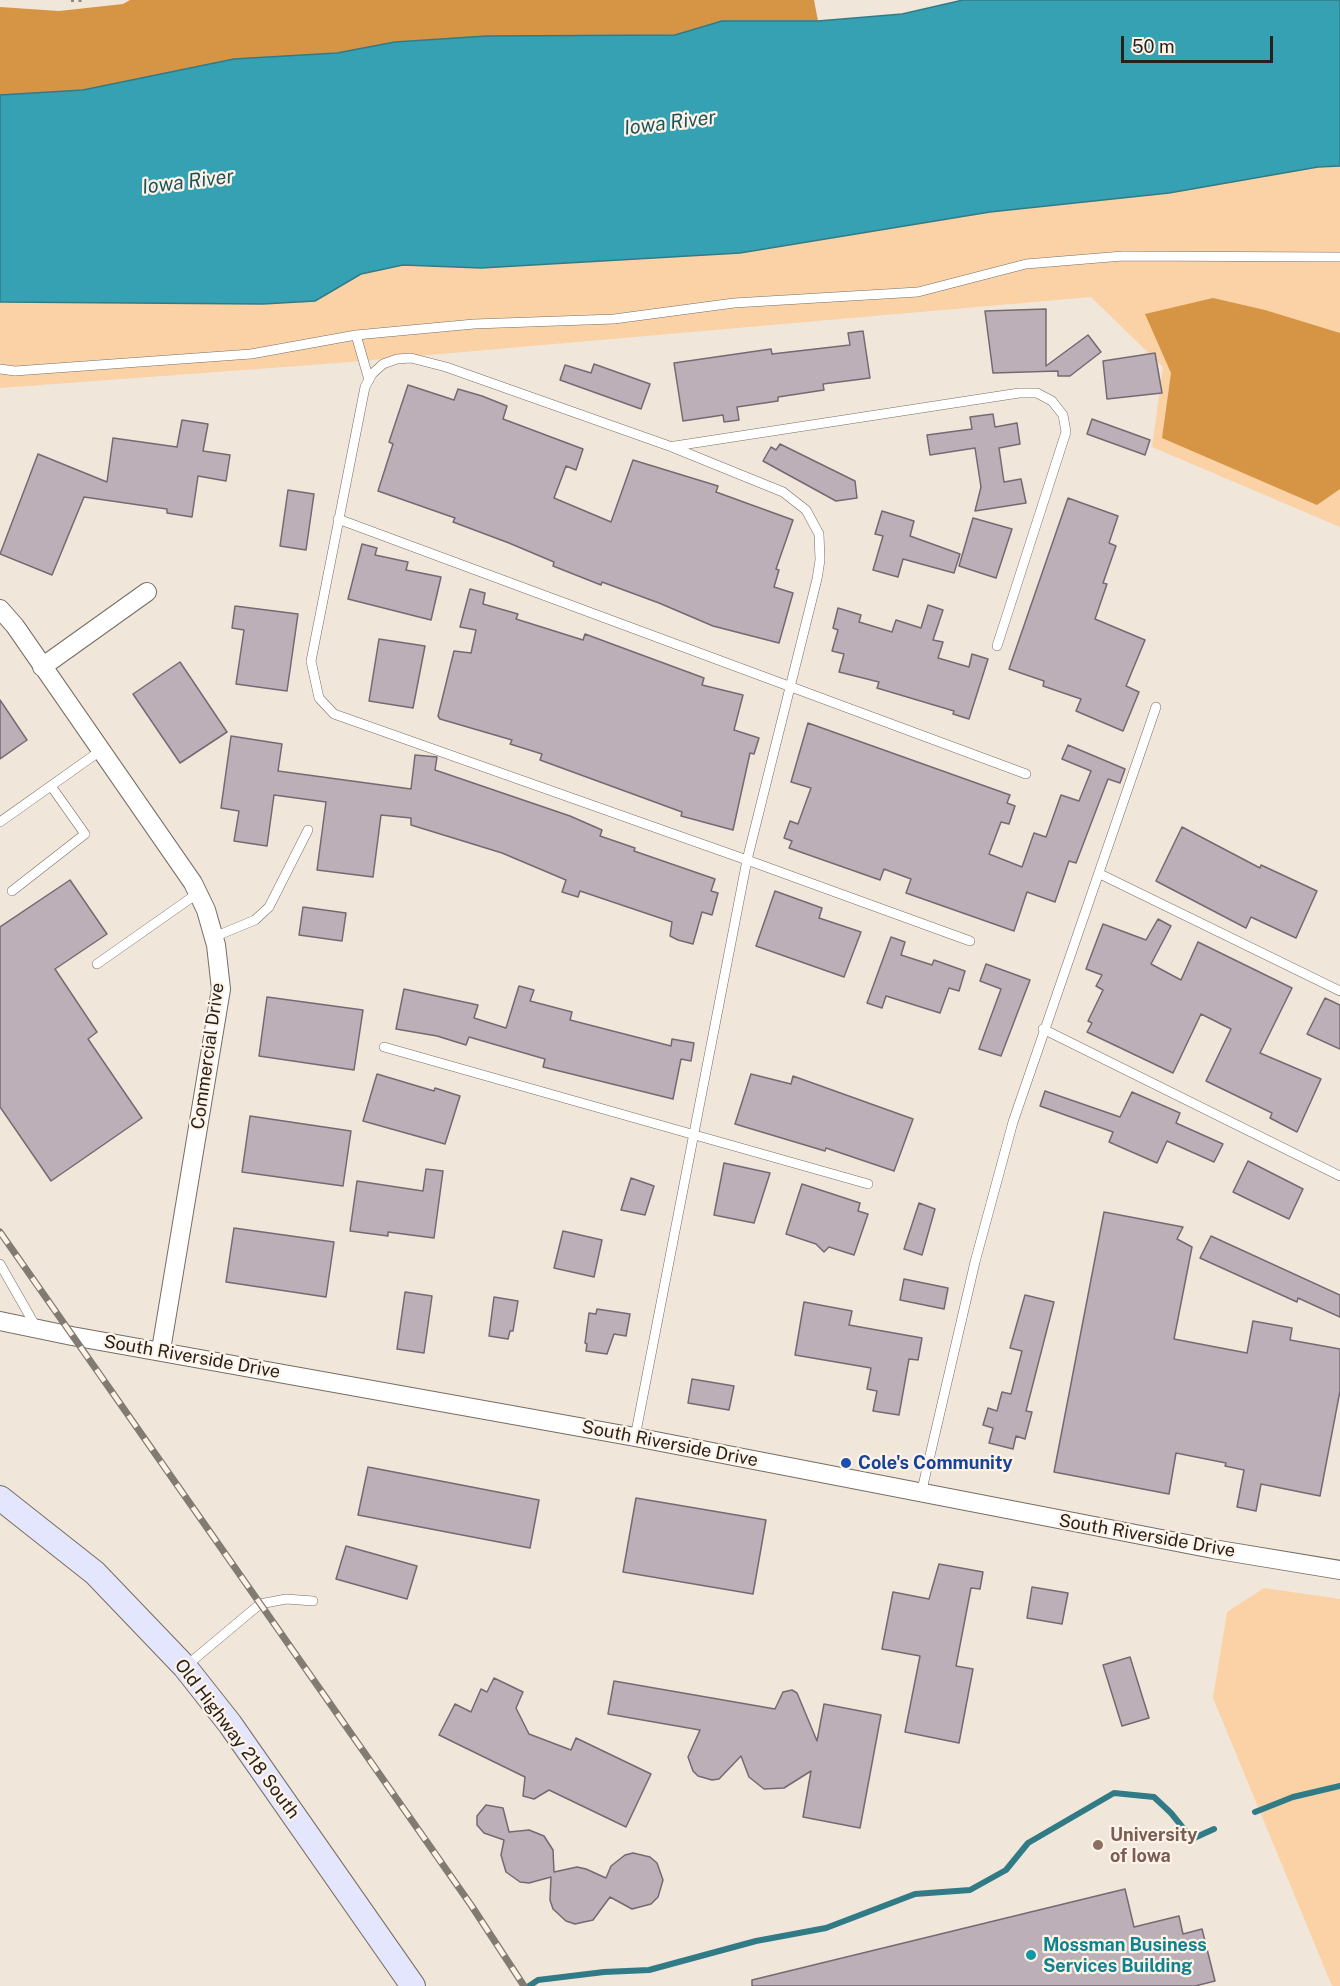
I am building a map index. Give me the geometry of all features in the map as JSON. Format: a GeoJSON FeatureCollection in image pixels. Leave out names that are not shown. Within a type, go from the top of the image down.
{"type":"FeatureCollection","features":[{"type":"Feature","properties":{"kind":"main road","name":"Old Highway 218 South"},"geometry":{"type":"LineString","coordinates":[[0,1498],[95,1574],[185,1667],[230,1724],[413,1986]]}},
{"type":"Feature","properties":{"kind":"street"},"geometry":{"type":"LineString","coordinates":[[42,666],[147,592]]}},
{"type":"Feature","properties":{"kind":"street","name":"Commercial Drive"},"geometry":{"type":"LineString","coordinates":[[0,609],[42,666],[198,893],[214,937],[221,989],[161,1350]]}},
{"type":"Feature","properties":{"kind":"street","name":"South Riverside Drive"},"geometry":{"type":"LineString","coordinates":[[0,1321],[635,1437],[921,1494],[1340,1570]]}},
{"type":"Feature","properties":{"kind":"lane"},"geometry":{"type":"LineString","coordinates":[[0,369],[15,370],[251,354],[356,335],[474,324],[614,319],[734,303],[918,292],[1026,264],[1123,256],[1340,256]]}},
{"type":"Feature","properties":{"kind":"lane"},"geometry":{"type":"LineString","coordinates":[[356,335],[369,381]]}},
{"type":"Feature","properties":{"kind":"lane"},"geometry":{"type":"LineString","coordinates":[[635,1437],[747,860],[817,579],[820,560],[819,534],[806,510],[783,492],[672,447],[446,367],[411,358],[397,359],[383,364],[369,381],[338,519],[311,661],[319,698],[334,714],[747,860],[970,941]]}},
{"type":"Feature","properties":{"kind":"lane"},"geometry":{"type":"LineString","coordinates":[[672,447],[1019,393],[1037,393],[1052,402],[1063,415],[1066,432],[997,646]]}},
{"type":"Feature","properties":{"kind":"lane"},"geometry":{"type":"LineString","coordinates":[[338,519],[1026,774]]}},
{"type":"Feature","properties":{"kind":"lane"},"geometry":{"type":"LineString","coordinates":[[921,1494],[991,1202],[1043,1029],[1100,874],[1156,707]]}},
{"type":"Feature","properties":{"kind":"lane"},"geometry":{"type":"LineString","coordinates":[[0,822],[100,751]]}},
{"type":"Feature","properties":{"kind":"lane"},"geometry":{"type":"LineString","coordinates":[[12,891],[85,834],[51,786]]}},
{"type":"Feature","properties":{"kind":"lane"},"geometry":{"type":"LineString","coordinates":[[214,937],[255,920],[269,907],[308,830]]}},
{"type":"Feature","properties":{"kind":"lane"},"geometry":{"type":"LineString","coordinates":[[1100,874],[1340,991]]}},
{"type":"Feature","properties":{"kind":"lane"},"geometry":{"type":"LineString","coordinates":[[97,964],[198,893]]}},
{"type":"Feature","properties":{"kind":"lane"},"geometry":{"type":"LineString","coordinates":[[1043,1029],[1340,1176]]}},
{"type":"Feature","properties":{"kind":"lane"},"geometry":{"type":"LineString","coordinates":[[384,1047],[868,1184]]}},
{"type":"Feature","properties":{"kind":"lane"},"geometry":{"type":"LineString","coordinates":[[0,1264],[38,1329]]}},
{"type":"Feature","properties":{"kind":"lane"},"geometry":{"type":"LineString","coordinates":[[185,1667],[260,1604],[286,1599],[313,1600]]}},
{"type":"Feature","properties":{"kind":"path"},"geometry":{"type":"LineString","coordinates":[[71,0],[86,0]]}},
{"type":"Feature","properties":{"kind":"shaded area"},"geometry":{"type":"Polygon","coordinates":[[[130,0],[814,0],[818,21],[722,21],[675,35],[488,36],[395,42],[337,53],[234,59],[83,90],[0,95],[0,7],[59,11],[123,4],[130,0]]]}},
{"type":"Feature","properties":{"kind":"shaded area"},"geometry":{"type":"Polygon","coordinates":[[[1340,166],[1340,527],[1152,447],[1163,367],[1091,297],[338,363],[0,388],[0,302],[262,304],[315,301],[361,274],[403,265],[481,268],[740,253],[990,212],[1169,193],[1318,167],[1340,166]]]}},
{"type":"Feature","properties":{"kind":"shaded area"},"geometry":{"type":"Polygon","coordinates":[[[1213,298],[1265,310],[1340,333],[1340,489],[1317,505],[1162,438],[1171,373],[1145,314],[1213,298]]]}},
{"type":"Feature","properties":{"kind":"shaded area"},"geometry":{"type":"Polygon","coordinates":[[[1264,1588],[1340,1599],[1340,1986],[1332,1986],[1213,1698],[1227,1612],[1264,1588]]]}},
{"type":"Feature","properties":{"kind":"water","name":"Iowa River"},"geometry":{"type":"Polygon","coordinates":[[[963,0],[1340,0],[1340,166],[1318,167],[1169,193],[990,212],[740,253],[481,268],[403,265],[361,274],[315,301],[263,304],[0,302],[0,95],[83,90],[234,59],[337,53],[395,42],[487,36],[675,35],[722,21],[818,21],[902,14],[963,0]]]}},
{"type":"Feature","properties":{"kind":"building"},"geometry":{"type":"Polygon","coordinates":[[[1046,309],[1046,366],[1088,335],[1101,352],[1070,376],[1058,376],[1058,371],[993,373],[985,311],[1046,309]]]}},
{"type":"Feature","properties":{"kind":"building"},"geometry":{"type":"Polygon","coordinates":[[[863,331],[870,378],[823,384],[824,390],[778,397],[778,401],[737,407],[739,420],[724,422],[723,415],[683,421],[674,363],[771,349],[772,354],[850,345],[848,333],[863,331]]]}},
{"type":"Feature","properties":{"kind":"building"},"geometry":{"type":"Polygon","coordinates":[[[1155,353],[1162,393],[1107,399],[1103,361],[1155,353]]]}},
{"type":"Feature","properties":{"kind":"building"},"geometry":{"type":"Polygon","coordinates":[[[594,364],[650,384],[641,409],[560,380],[565,365],[591,373],[594,364]]]}},
{"type":"Feature","properties":{"kind":"building"},"geometry":{"type":"Polygon","coordinates":[[[408,385],[454,400],[458,389],[482,396],[507,406],[503,419],[583,449],[576,470],[566,466],[554,498],[611,522],[633,460],[718,486],[716,492],[793,520],[776,569],[779,570],[774,587],[793,593],[779,643],[713,626],[602,582],[601,585],[553,566],[554,562],[453,522],[455,518],[378,491],[393,444],[389,442],[408,385]]]}},
{"type":"Feature","properties":{"kind":"building"},"geometry":{"type":"Polygon","coordinates":[[[993,414],[995,427],[1017,423],[1020,444],[999,448],[1004,482],[1021,479],[1026,503],[975,511],[981,487],[975,448],[930,455],[927,435],[972,429],[970,417],[993,414]]]}},
{"type":"Feature","properties":{"kind":"building"},"geometry":{"type":"Polygon","coordinates":[[[1092,419],[1150,440],[1145,455],[1087,434],[1092,419]]]}},
{"type":"Feature","properties":{"kind":"building"},"geometry":{"type":"Polygon","coordinates":[[[182,420],[208,424],[203,451],[230,455],[226,481],[198,476],[192,517],[167,513],[167,509],[84,497],[52,575],[0,554],[38,454],[107,482],[113,438],[177,447],[182,420]]]}},
{"type":"Feature","properties":{"kind":"building"},"geometry":{"type":"Polygon","coordinates":[[[780,444],[855,481],[857,498],[836,501],[763,461],[771,447],[776,450],[780,444]]]}},
{"type":"Feature","properties":{"kind":"building"},"geometry":{"type":"Polygon","coordinates":[[[288,490],[314,494],[306,550],[280,546],[288,490]]]}},
{"type":"Feature","properties":{"kind":"building"},"geometry":{"type":"Polygon","coordinates":[[[1068,498],[1118,516],[1109,543],[1116,546],[1103,583],[1107,584],[1095,619],[1145,640],[1126,686],[1139,692],[1123,731],[1076,711],[1081,699],[1043,686],[1044,681],[1009,669],[1068,498]]]}},
{"type":"Feature","properties":{"kind":"building"},"geometry":{"type":"Polygon","coordinates":[[[882,511],[914,521],[910,536],[960,554],[954,573],[903,559],[898,577],[873,570],[883,536],[875,534],[882,511]]]}},
{"type":"Feature","properties":{"kind":"building"},"geometry":{"type":"Polygon","coordinates":[[[973,518],[1012,529],[996,578],[959,566],[973,518]]]}},
{"type":"Feature","properties":{"kind":"building"},"geometry":{"type":"Polygon","coordinates":[[[362,544],[377,548],[375,555],[408,562],[406,570],[441,577],[431,620],[348,599],[362,544]]]}},
{"type":"Feature","properties":{"kind":"building"},"geometry":{"type":"Polygon","coordinates":[[[470,589],[485,593],[483,604],[518,614],[516,619],[583,640],[585,634],[704,678],[702,685],[743,695],[734,730],[759,738],[754,754],[750,753],[733,830],[681,816],[682,812],[540,760],[542,754],[510,744],[512,740],[440,719],[438,716],[454,651],[471,653],[476,630],[460,627],[470,589]]]}},
{"type":"Feature","properties":{"kind":"building"},"geometry":{"type":"Polygon","coordinates":[[[928,605],[943,610],[933,640],[943,642],[938,658],[969,667],[972,654],[988,659],[969,719],[953,714],[954,711],[877,688],[879,682],[839,672],[844,654],[832,651],[838,630],[833,628],[838,608],[861,615],[859,622],[892,632],[896,620],[921,628],[928,605]]]}},
{"type":"Feature","properties":{"kind":"building"},"geometry":{"type":"Polygon","coordinates":[[[235,606],[298,614],[287,691],[236,684],[244,630],[232,628],[235,606]]]}},
{"type":"Feature","properties":{"kind":"building"},"geometry":{"type":"Polygon","coordinates":[[[379,639],[425,646],[413,708],[369,701],[379,639]]]}},
{"type":"Feature","properties":{"kind":"building"},"geometry":{"type":"Polygon","coordinates":[[[180,662],[227,732],[180,763],[133,694],[180,662]]]}},
{"type":"Feature","properties":{"kind":"building"},"geometry":{"type":"Polygon","coordinates":[[[0,700],[27,740],[0,759],[0,700]]]}},
{"type":"Feature","properties":{"kind":"building"},"geometry":{"type":"Polygon","coordinates":[[[808,723],[1010,795],[1007,803],[1015,806],[1009,824],[1001,822],[989,854],[1022,867],[1034,833],[1046,837],[1061,795],[1079,801],[1091,771],[1062,759],[1068,745],[1125,769],[1120,783],[1108,779],[1076,863],[1069,861],[1055,902],[1027,892],[1014,931],[906,893],[911,879],[884,869],[880,880],[789,848],[792,841],[784,838],[790,821],[798,824],[811,788],[791,782],[808,723]]]}},
{"type":"Feature","properties":{"kind":"building"},"geometry":{"type":"Polygon","coordinates":[[[231,736],[282,744],[278,771],[411,789],[415,755],[437,757],[435,770],[570,816],[602,830],[600,836],[635,848],[634,851],[715,879],[711,891],[718,893],[712,915],[702,912],[693,944],[678,940],[670,936],[672,922],[580,891],[578,897],[562,892],[566,880],[502,853],[411,825],[411,818],[381,815],[373,877],[317,870],[326,802],[274,795],[267,846],[234,841],[239,811],[221,808],[231,736]]]}},
{"type":"Feature","properties":{"kind":"building"},"geometry":{"type":"Polygon","coordinates":[[[1182,827],[1260,868],[1261,865],[1317,891],[1296,938],[1251,917],[1246,928],[1156,881],[1182,827]]]}},
{"type":"Feature","properties":{"kind":"building"},"geometry":{"type":"Polygon","coordinates":[[[70,880],[107,934],[55,969],[97,1032],[88,1039],[142,1118],[51,1181],[0,1107],[0,927],[70,880]]]}},
{"type":"Feature","properties":{"kind":"building"},"geometry":{"type":"Polygon","coordinates":[[[775,891],[822,908],[819,918],[861,932],[844,977],[756,946],[775,891]]]}},
{"type":"Feature","properties":{"kind":"building"},"geometry":{"type":"Polygon","coordinates":[[[303,907],[346,913],[342,941],[299,935],[303,907]]]}},
{"type":"Feature","properties":{"kind":"building"},"geometry":{"type":"Polygon","coordinates":[[[1158,919],[1171,926],[1151,964],[1181,980],[1198,942],[1292,988],[1260,1053],[1321,1079],[1297,1132],[1270,1118],[1272,1113],[1206,1081],[1231,1029],[1201,1014],[1173,1073],[1087,1032],[1092,1023],[1088,1021],[1103,990],[1096,986],[1102,975],[1086,969],[1103,924],[1146,940],[1158,919]]]}},
{"type":"Feature","properties":{"kind":"building"},"geometry":{"type":"Polygon","coordinates":[[[891,937],[905,942],[901,955],[932,965],[934,960],[965,971],[959,991],[949,988],[940,1013],[886,996],[882,1008],[867,1003],[891,937]]]}},
{"type":"Feature","properties":{"kind":"building"},"geometry":{"type":"Polygon","coordinates":[[[986,964],[1030,980],[1001,1056],[979,1049],[1001,989],[980,981],[986,964]]]}},
{"type":"Feature","properties":{"kind":"building"},"geometry":{"type":"Polygon","coordinates":[[[519,986],[534,990],[530,1001],[572,1012],[570,1020],[671,1046],[672,1039],[694,1043],[691,1061],[681,1059],[673,1099],[543,1067],[545,1059],[469,1037],[466,1045],[437,1036],[396,1029],[404,989],[478,1005],[474,1018],[506,1028],[519,986]]]}},
{"type":"Feature","properties":{"kind":"building"},"geometry":{"type":"Polygon","coordinates":[[[267,997],[363,1010],[354,1070],[259,1056],[267,997]]]}},
{"type":"Feature","properties":{"kind":"building"},"geometry":{"type":"Polygon","coordinates":[[[1325,998],[1340,1005],[1340,1049],[1307,1034],[1325,998]]]}},
{"type":"Feature","properties":{"kind":"building"},"geometry":{"type":"Polygon","coordinates":[[[377,1074],[434,1091],[435,1088],[460,1096],[445,1144],[363,1121],[377,1074]]]}},
{"type":"Feature","properties":{"kind":"building"},"geometry":{"type":"Polygon","coordinates":[[[751,1074],[791,1084],[793,1076],[913,1119],[894,1171],[826,1148],[825,1151],[735,1124],[751,1074]]]}},
{"type":"Feature","properties":{"kind":"building"},"geometry":{"type":"Polygon","coordinates":[[[1045,1091],[1120,1117],[1132,1092],[1180,1113],[1176,1123],[1223,1144],[1214,1162],[1167,1141],[1157,1163],[1109,1142],[1113,1132],[1040,1106],[1045,1091]]]}},
{"type":"Feature","properties":{"kind":"building"},"geometry":{"type":"Polygon","coordinates":[[[250,1116],[351,1131],[343,1186],[242,1172],[250,1116]]]}},
{"type":"Feature","properties":{"kind":"building"},"geometry":{"type":"Polygon","coordinates":[[[1248,1161],[1303,1189],[1289,1219],[1233,1192],[1248,1161]]]}},
{"type":"Feature","properties":{"kind":"building"},"geometry":{"type":"Polygon","coordinates":[[[724,1163],[770,1173],[754,1223],[714,1215],[724,1163]]]}},
{"type":"Feature","properties":{"kind":"building"},"geometry":{"type":"Polygon","coordinates":[[[426,1169],[443,1171],[434,1238],[388,1232],[388,1236],[350,1231],[357,1181],[423,1191],[426,1169]]]}},
{"type":"Feature","properties":{"kind":"building"},"geometry":{"type":"Polygon","coordinates":[[[631,1178],[654,1186],[645,1215],[621,1210],[631,1178]]]}},
{"type":"Feature","properties":{"kind":"building"},"geometry":{"type":"Polygon","coordinates":[[[802,1184],[860,1203],[858,1211],[868,1214],[854,1255],[829,1247],[824,1252],[816,1244],[786,1234],[802,1184]]]}},
{"type":"Feature","properties":{"kind":"building"},"geometry":{"type":"Polygon","coordinates":[[[919,1203],[935,1209],[922,1255],[904,1249],[919,1203]]]}},
{"type":"Feature","properties":{"kind":"building"},"geometry":{"type":"Polygon","coordinates":[[[1104,1212],[1183,1227],[1177,1239],[1192,1247],[1174,1339],[1247,1353],[1253,1321],[1292,1328],[1290,1340],[1340,1349],[1340,1391],[1320,1496],[1261,1484],[1256,1511],[1237,1507],[1244,1470],[1225,1466],[1226,1463],[1176,1453],[1169,1494],[1054,1472],[1104,1212]]]}},
{"type":"Feature","properties":{"kind":"building"},"geometry":{"type":"Polygon","coordinates":[[[234,1228],[334,1242],[326,1297],[226,1282],[234,1228]]]}},
{"type":"Feature","properties":{"kind":"building"},"geometry":{"type":"Polygon","coordinates":[[[563,1231],[602,1240],[594,1277],[554,1268],[563,1231]]]}},
{"type":"Feature","properties":{"kind":"building"},"geometry":{"type":"Polygon","coordinates":[[[1211,1236],[1340,1295],[1340,1317],[1298,1298],[1297,1302],[1200,1258],[1211,1236]]]}},
{"type":"Feature","properties":{"kind":"building"},"geometry":{"type":"Polygon","coordinates":[[[904,1279],[948,1288],[944,1309],[900,1300],[904,1279]]]}},
{"type":"Feature","properties":{"kind":"building"},"geometry":{"type":"Polygon","coordinates":[[[405,1292],[432,1296],[424,1353],[397,1349],[405,1292]]]}},
{"type":"Feature","properties":{"kind":"building"},"geometry":{"type":"Polygon","coordinates":[[[1025,1295],[1054,1302],[1026,1411],[1032,1412],[1025,1439],[1016,1436],[1013,1449],[989,1443],[993,1428],[983,1425],[988,1408],[997,1411],[1002,1392],[1011,1394],[1022,1351],[1010,1348],[1025,1295]]]}},
{"type":"Feature","properties":{"kind":"building"},"geometry":{"type":"Polygon","coordinates":[[[494,1297],[518,1301],[513,1331],[510,1331],[508,1339],[489,1336],[494,1297]]]}},
{"type":"Feature","properties":{"kind":"building"},"geometry":{"type":"Polygon","coordinates":[[[804,1302],[852,1311],[849,1325],[922,1338],[918,1360],[909,1359],[899,1415],[873,1411],[877,1391],[867,1389],[871,1368],[795,1355],[804,1302]]]}},
{"type":"Feature","properties":{"kind":"building"},"geometry":{"type":"Polygon","coordinates":[[[597,1309],[630,1314],[626,1336],[614,1334],[607,1354],[586,1351],[589,1313],[596,1314],[597,1309]]]}},
{"type":"Feature","properties":{"kind":"building"},"geometry":{"type":"Polygon","coordinates":[[[692,1379],[734,1386],[729,1410],[688,1403],[692,1379]]]}},
{"type":"Feature","properties":{"kind":"building"},"geometry":{"type":"Polygon","coordinates":[[[368,1467],[539,1500],[530,1548],[358,1515],[368,1467]]]}},
{"type":"Feature","properties":{"kind":"building"},"geometry":{"type":"Polygon","coordinates":[[[636,1498],[766,1520],[753,1594],[623,1572],[636,1498]]]}},
{"type":"Feature","properties":{"kind":"building"},"geometry":{"type":"Polygon","coordinates":[[[346,1546],[417,1566],[407,1599],[336,1579],[346,1546]]]}},
{"type":"Feature","properties":{"kind":"building"},"geometry":{"type":"Polygon","coordinates":[[[939,1564],[983,1572],[980,1589],[971,1588],[956,1666],[973,1669],[959,1743],[905,1732],[920,1656],[882,1649],[893,1592],[929,1599],[939,1564]]]}},
{"type":"Feature","properties":{"kind":"building"},"geometry":{"type":"Polygon","coordinates":[[[1032,1587],[1068,1593],[1062,1624],[1027,1618],[1032,1587]]]}},
{"type":"Feature","properties":{"kind":"building"},"geometry":{"type":"Polygon","coordinates":[[[1130,1657],[1149,1718],[1122,1726],[1103,1665],[1130,1657]]]}},
{"type":"Feature","properties":{"kind":"building"},"geometry":{"type":"Polygon","coordinates":[[[494,1678],[523,1692],[516,1708],[529,1734],[571,1750],[576,1738],[651,1774],[626,1827],[549,1790],[534,1799],[523,1796],[525,1777],[439,1735],[455,1704],[471,1712],[481,1689],[487,1692],[494,1678]]]}},
{"type":"Feature","properties":{"kind":"building"},"geometry":{"type":"Polygon","coordinates":[[[614,1681],[775,1709],[783,1692],[792,1690],[797,1693],[817,1741],[824,1704],[881,1715],[860,1828],[803,1817],[811,1771],[784,1788],[764,1789],[749,1777],[741,1756],[719,1779],[712,1780],[698,1776],[693,1771],[688,1757],[700,1730],[608,1714],[614,1681]]]}},
{"type":"Feature","properties":{"kind":"building"},"geometry":{"type":"Polygon","coordinates":[[[486,1805],[503,1808],[509,1832],[529,1830],[544,1836],[553,1850],[554,1872],[577,1867],[606,1878],[611,1866],[625,1855],[633,1853],[650,1857],[657,1863],[663,1880],[658,1897],[651,1904],[632,1909],[610,1897],[593,1920],[575,1924],[566,1921],[553,1909],[550,1900],[551,1877],[529,1883],[520,1882],[506,1872],[501,1855],[504,1840],[484,1833],[477,1825],[477,1816],[486,1805]]]}},
{"type":"Feature","properties":{"kind":"building","name":"Mossman Business Services Building"},"geometry":{"type":"Polygon","coordinates":[[[1125,1889],[1134,1927],[1179,1916],[1183,1934],[1202,1929],[1215,1981],[1195,1986],[752,1986],[752,1980],[1125,1889]]]}},
{"type":"Feature","properties":{"kind":"waterway"},"geometry":{"type":"LineString","coordinates":[[1255,1812],[1293,1797],[1340,1786]]}},
{"type":"Feature","properties":{"kind":"waterway"},"geometry":{"type":"LineString","coordinates":[[529,1986],[538,1980],[604,1972],[649,1970],[756,1941],[826,1928],[915,1894],[970,1890],[1006,1870],[1028,1843],[1114,1793],[1154,1797],[1171,1813],[1192,1839],[1214,1829]]}},
{"type":"Feature","properties":{"kind":"railway"},"geometry":{"type":"LineString","coordinates":[[0,1232],[471,1905],[524,1986]]}},
{"type":"Feature","properties":{"kind":"place","name":"Cole's Community"},"geometry":{"type":"Point","coordinates":[846,1463]}},
{"type":"Feature","properties":{"kind":"place","name":"University of Iowa"},"geometry":{"type":"Point","coordinates":[1098,1845]}},
{"type":"Feature","properties":{"kind":"place","name":"Mossman Business Services Building"},"geometry":{"type":"Point","coordinates":[1031,1955]}}]}
